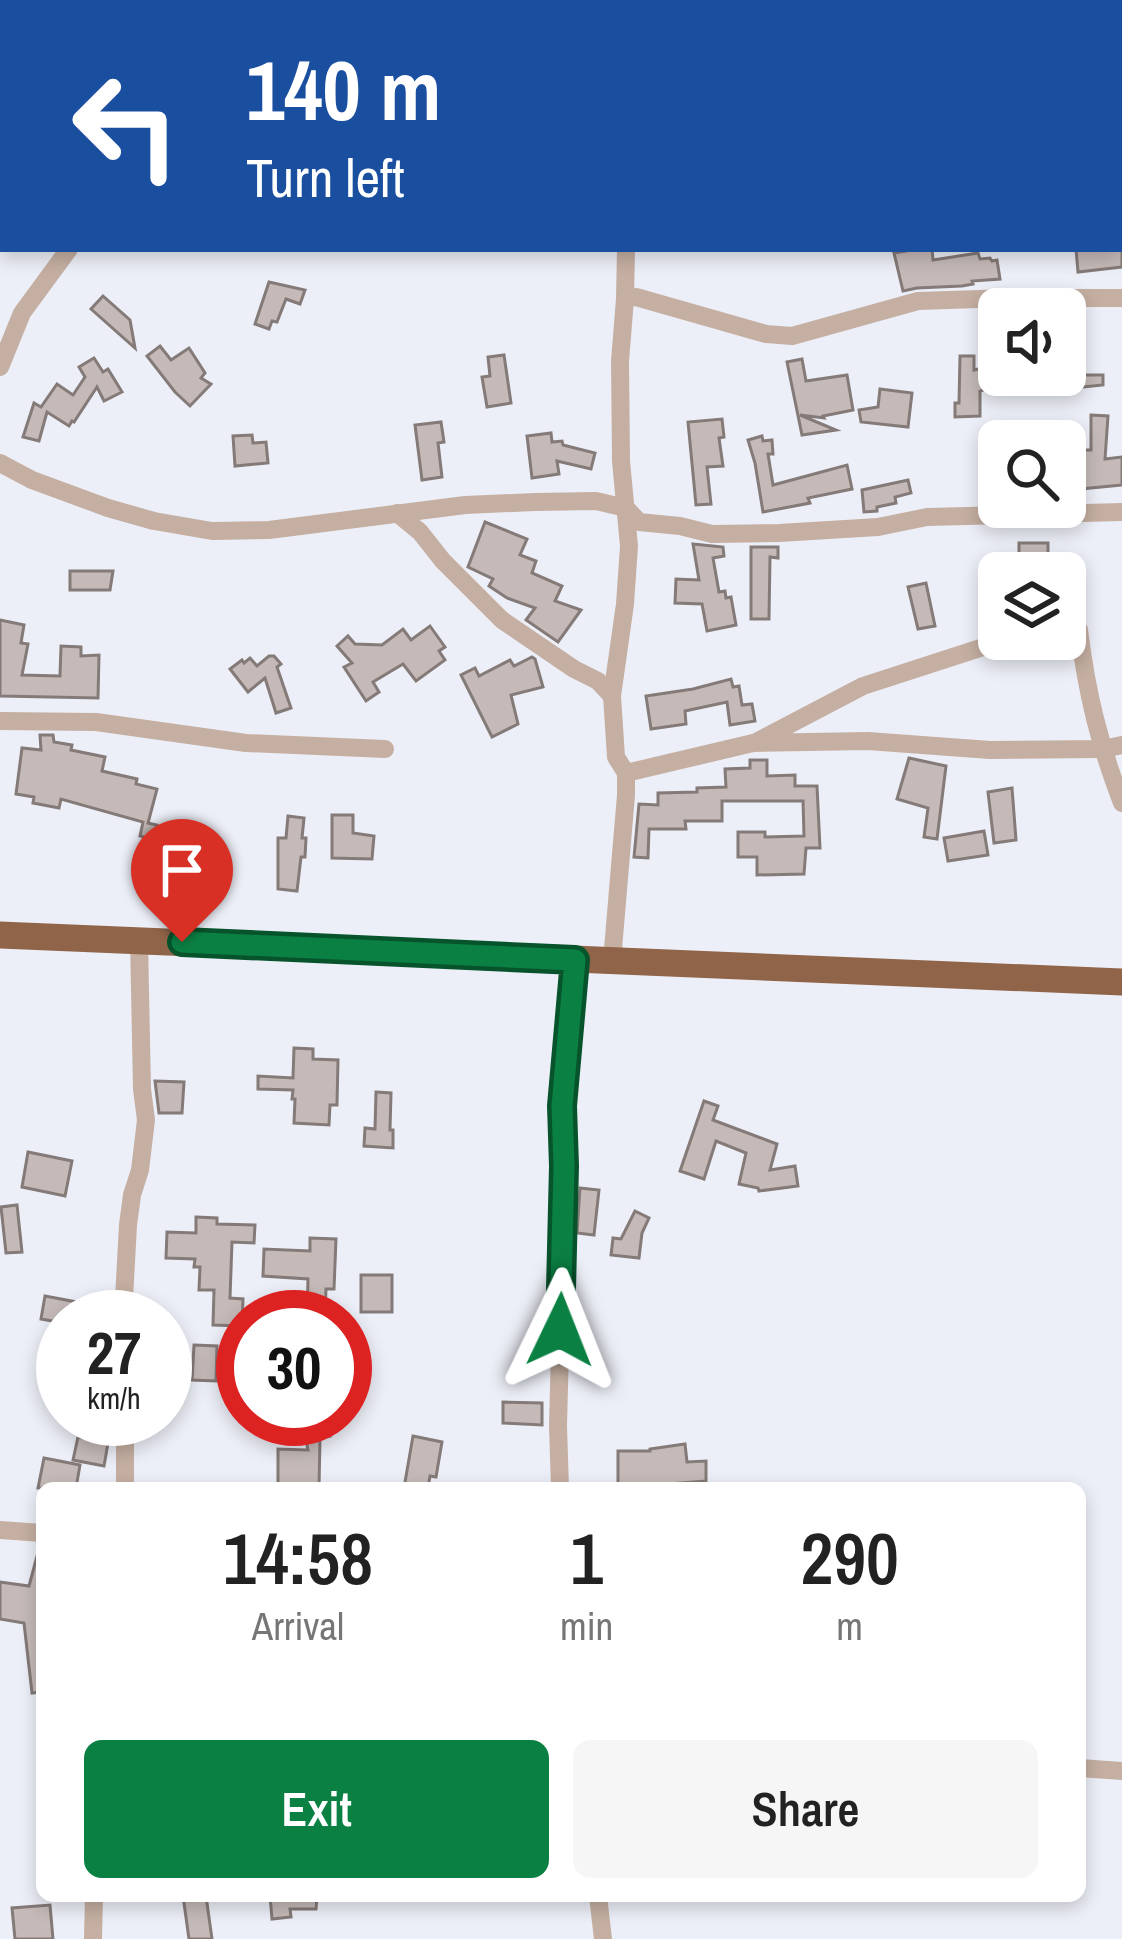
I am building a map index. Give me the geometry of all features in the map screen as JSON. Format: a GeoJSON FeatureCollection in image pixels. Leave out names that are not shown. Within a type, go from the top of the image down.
{"type":"FeatureCollection","features":[{"type":"Feature","properties":{"kind":"highway"},"geometry":{"type":"LineString","coordinates":[[0,935],[1122,982]]}},
{"type":"Feature","properties":{"kind":"street"},"geometry":{"type":"LineString","coordinates":[[0,367],[22,313],[67,252]]}},
{"type":"Feature","properties":{"kind":"street"},"geometry":{"type":"LineString","coordinates":[[613,961],[625,829],[626,773],[616,757],[611,696],[629,546],[620,441],[626,252]]}},
{"type":"Feature","properties":{"kind":"street"},"geometry":{"type":"LineString","coordinates":[[625,299],[636,297],[748,329],[792,336],[918,302],[1122,298]]}},
{"type":"Feature","properties":{"kind":"street"},"geometry":{"type":"LineString","coordinates":[[0,464],[108,508],[212,531],[269,530],[465,505],[535,502],[596,501],[626,508],[639,522],[712,534],[878,527],[927,517],[1122,512]]}},
{"type":"Feature","properties":{"kind":"street"},"geometry":{"type":"LineString","coordinates":[[397,513],[502,620],[598,681],[611,696]]}},
{"type":"Feature","properties":{"kind":"street"},"geometry":{"type":"LineString","coordinates":[[753,743],[862,686],[978,649]]}},
{"type":"Feature","properties":{"kind":"street"},"geometry":{"type":"LineString","coordinates":[[1083,660],[1088,698],[1112,747],[1122,803]]}},
{"type":"Feature","properties":{"kind":"street"},"geometry":{"type":"LineString","coordinates":[[0,721],[96,722],[246,742],[385,749]]}},
{"type":"Feature","properties":{"kind":"street"},"geometry":{"type":"LineString","coordinates":[[626,773],[753,743],[868,741],[990,750],[1112,747]]}},
{"type":"Feature","properties":{"kind":"street"},"geometry":{"type":"LineString","coordinates":[[124,1290],[128,1225],[146,1120],[139,940]]}},
{"type":"Feature","properties":{"kind":"street"},"geometry":{"type":"LineString","coordinates":[[560,1482],[562,1106],[575,960]]}},
{"type":"Feature","properties":{"kind":"street"},"geometry":{"type":"LineString","coordinates":[[124,1446],[125,1482]]}},
{"type":"Feature","properties":{"kind":"street"},"geometry":{"type":"LineString","coordinates":[[0,1530],[36,1533]]}},
{"type":"Feature","properties":{"kind":"street"},"geometry":{"type":"LineString","coordinates":[[1086,1768],[1122,1771]]}},
{"type":"Feature","properties":{"kind":"street"},"geometry":{"type":"LineString","coordinates":[[93,1939],[94,1902]]}},
{"type":"Feature","properties":{"kind":"street"},"geometry":{"type":"LineString","coordinates":[[599,1902],[603,1939]]}},
{"type":"Feature","properties":{"kind":"building"},"geometry":{"type":"Polygon","coordinates":[[[932,252],[933,260],[978,253],[980,259],[997,260],[1000,279],[903,291],[894,253],[932,252]]]}},
{"type":"Feature","properties":{"kind":"building"},"geometry":{"type":"Polygon","coordinates":[[[1076,252],[1122,252],[1122,267],[1078,272],[1076,252]]]}},
{"type":"Feature","properties":{"kind":"building"},"geometry":{"type":"Polygon","coordinates":[[[269,282],[305,290],[300,304],[286,299],[269,329],[255,324],[269,282]]]}},
{"type":"Feature","properties":{"kind":"building"},"geometry":{"type":"Polygon","coordinates":[[[103,296],[130,320],[135,348],[91,309],[103,296]]]}},
{"type":"Feature","properties":{"kind":"building"},"geometry":{"type":"Polygon","coordinates":[[[160,346],[171,360],[189,348],[205,373],[201,378],[211,384],[190,406],[147,356],[160,346]]]}},
{"type":"Feature","properties":{"kind":"building"},"geometry":{"type":"Polygon","coordinates":[[[504,355],[511,403],[487,407],[482,377],[490,376],[488,357],[504,355]]]}},
{"type":"Feature","properties":{"kind":"building"},"geometry":{"type":"Polygon","coordinates":[[[960,356],[974,356],[980,416],[955,417],[955,403],[959,403],[960,356]]]}},
{"type":"Feature","properties":{"kind":"building"},"geometry":{"type":"Polygon","coordinates":[[[94,358],[103,372],[108,369],[122,392],[104,401],[97,387],[69,426],[47,412],[39,441],[23,437],[34,403],[41,407],[57,384],[73,395],[85,377],[79,367],[94,358]]]}},
{"type":"Feature","properties":{"kind":"building"},"geometry":{"type":"Polygon","coordinates":[[[802,359],[806,381],[847,375],[853,410],[824,418],[800,415],[836,430],[802,435],[787,362],[802,359]]]}},
{"type":"Feature","properties":{"kind":"building"},"geometry":{"type":"Polygon","coordinates":[[[1086,375],[1103,375],[1103,385],[1086,387],[1086,375]]]}},
{"type":"Feature","properties":{"kind":"building"},"geometry":{"type":"Polygon","coordinates":[[[880,389],[912,393],[908,427],[861,422],[859,410],[878,407],[880,389]]]}},
{"type":"Feature","properties":{"kind":"building"},"geometry":{"type":"Polygon","coordinates":[[[1091,415],[1108,416],[1105,459],[1122,457],[1122,485],[1086,488],[1086,450],[1091,450],[1091,415]]]}},
{"type":"Feature","properties":{"kind":"building"},"geometry":{"type":"Polygon","coordinates":[[[722,419],[723,466],[707,467],[711,504],[696,505],[688,422],[722,419]]]}},
{"type":"Feature","properties":{"kind":"building"},"geometry":{"type":"Polygon","coordinates":[[[441,422],[442,477],[422,480],[415,425],[441,422]]]}},
{"type":"Feature","properties":{"kind":"building"},"geometry":{"type":"Polygon","coordinates":[[[551,433],[552,442],[595,453],[591,469],[557,461],[559,474],[532,478],[527,436],[551,433]]]}},
{"type":"Feature","properties":{"kind":"building"},"geometry":{"type":"Polygon","coordinates":[[[252,435],[253,443],[266,442],[268,463],[235,466],[233,436],[252,435]]]}},
{"type":"Feature","properties":{"kind":"building"},"geometry":{"type":"Polygon","coordinates":[[[762,436],[763,441],[772,440],[773,454],[768,454],[773,485],[847,465],[852,489],[763,512],[748,440],[762,436]]]}},
{"type":"Feature","properties":{"kind":"building"},"geometry":{"type":"Polygon","coordinates":[[[908,480],[911,493],[895,497],[896,503],[877,507],[877,511],[864,512],[862,490],[908,480]]]}},
{"type":"Feature","properties":{"kind":"building"},"geometry":{"type":"Polygon","coordinates":[[[485,522],[527,539],[520,555],[536,561],[532,573],[562,586],[555,601],[581,610],[558,642],[526,620],[535,608],[507,598],[489,586],[493,579],[468,567],[485,522]]]}},
{"type":"Feature","properties":{"kind":"building"},"geometry":{"type":"Polygon","coordinates":[[[1019,543],[1048,543],[1048,552],[1019,552],[1019,543]]]}},
{"type":"Feature","properties":{"kind":"building"},"geometry":{"type":"Polygon","coordinates":[[[693,544],[723,547],[724,556],[713,558],[719,592],[731,597],[736,625],[707,631],[702,604],[675,603],[676,579],[699,580],[693,544]]]}},
{"type":"Feature","properties":{"kind":"building"},"geometry":{"type":"Polygon","coordinates":[[[751,547],[778,547],[778,558],[770,557],[769,619],[751,619],[751,547]]]}},
{"type":"Feature","properties":{"kind":"building"},"geometry":{"type":"Polygon","coordinates":[[[70,571],[113,571],[110,590],[70,590],[70,571]]]}},
{"type":"Feature","properties":{"kind":"building"},"geometry":{"type":"Polygon","coordinates":[[[926,583],[935,626],[918,629],[908,587],[926,583]]]}},
{"type":"Feature","properties":{"kind":"building"},"geometry":{"type":"Polygon","coordinates":[[[0,620],[24,625],[21,643],[28,644],[22,675],[60,676],[61,646],[81,647],[81,656],[99,655],[98,698],[0,696],[0,620]]]}},
{"type":"Feature","properties":{"kind":"building"},"geometry":{"type":"Polygon","coordinates":[[[430,626],[445,647],[439,651],[445,660],[416,681],[403,664],[373,682],[379,692],[366,701],[344,667],[352,663],[337,646],[348,636],[355,644],[382,645],[403,629],[411,640],[430,626]]]}},
{"type":"Feature","properties":{"kind":"building"},"geometry":{"type":"Polygon","coordinates":[[[269,656],[281,664],[277,667],[291,708],[276,713],[265,678],[248,692],[230,669],[250,658],[257,666],[269,656]]]}},
{"type":"Feature","properties":{"kind":"building"},"geometry":{"type":"Polygon","coordinates":[[[532,657],[543,687],[511,695],[518,724],[492,737],[461,675],[475,668],[479,676],[510,660],[514,666],[532,657]]]}},
{"type":"Feature","properties":{"kind":"building"},"geometry":{"type":"Polygon","coordinates":[[[731,679],[733,687],[739,686],[742,705],[752,704],[755,721],[730,725],[727,702],[685,711],[686,724],[651,729],[646,696],[731,679]]]}},
{"type":"Feature","properties":{"kind":"building"},"geometry":{"type":"Polygon","coordinates":[[[40,735],[53,735],[54,742],[72,745],[71,750],[105,757],[102,771],[157,789],[148,823],[157,825],[153,840],[140,836],[143,822],[61,799],[59,808],[33,803],[34,797],[16,794],[22,748],[41,750],[40,735]]]}},
{"type":"Feature","properties":{"kind":"building"},"geometry":{"type":"Polygon","coordinates":[[[909,758],[946,766],[937,839],[924,837],[928,808],[897,799],[909,758]]]}},
{"type":"Feature","properties":{"kind":"building"},"geometry":{"type":"Polygon","coordinates":[[[750,760],[767,760],[767,776],[795,775],[795,786],[817,786],[820,848],[806,848],[804,874],[757,875],[757,857],[738,857],[738,832],[804,836],[803,801],[722,801],[722,821],[685,821],[686,829],[649,829],[648,858],[634,857],[639,804],[658,805],[658,793],[726,787],[725,769],[750,768],[750,760]]]}},
{"type":"Feature","properties":{"kind":"building"},"geometry":{"type":"Polygon","coordinates":[[[1012,788],[1016,840],[994,843],[988,792],[1012,788]]]}},
{"type":"Feature","properties":{"kind":"building"},"geometry":{"type":"Polygon","coordinates":[[[332,815],[353,815],[353,833],[374,836],[372,859],[332,858],[332,815]]]}},
{"type":"Feature","properties":{"kind":"building"},"geometry":{"type":"Polygon","coordinates":[[[288,816],[304,818],[305,857],[301,857],[297,891],[278,889],[278,838],[286,838],[288,816]]]}},
{"type":"Feature","properties":{"kind":"building"},"geometry":{"type":"Polygon","coordinates":[[[984,831],[988,855],[948,861],[944,838],[984,831]]]}},
{"type":"Feature","properties":{"kind":"building"},"geometry":{"type":"Polygon","coordinates":[[[294,1048],[313,1049],[313,1059],[338,1060],[337,1105],[330,1105],[329,1125],[294,1123],[293,1090],[258,1089],[258,1076],[293,1078],[294,1048]]]}},
{"type":"Feature","properties":{"kind":"building"},"geometry":{"type":"Polygon","coordinates":[[[155,1081],[184,1082],[182,1113],[159,1113],[155,1081]]]}},
{"type":"Feature","properties":{"kind":"building"},"geometry":{"type":"Polygon","coordinates":[[[376,1092],[391,1093],[393,1148],[364,1146],[365,1128],[375,1129],[376,1092]]]}},
{"type":"Feature","properties":{"kind":"building"},"geometry":{"type":"Polygon","coordinates":[[[704,1101],[718,1106],[713,1120],[777,1144],[770,1170],[795,1166],[798,1186],[759,1191],[739,1184],[746,1153],[716,1141],[704,1179],[680,1171],[704,1101]]]}},
{"type":"Feature","properties":{"kind":"building"},"geometry":{"type":"Polygon","coordinates":[[[28,1152],[72,1161],[65,1196],[22,1187],[28,1152]]]}},
{"type":"Feature","properties":{"kind":"building"},"geometry":{"type":"Polygon","coordinates":[[[580,1188],[599,1190],[594,1235],[577,1233],[580,1188]]]}},
{"type":"Feature","properties":{"kind":"building"},"geometry":{"type":"Polygon","coordinates":[[[17,1205],[22,1252],[6,1253],[1,1207],[17,1205]]]}},
{"type":"Feature","properties":{"kind":"building"},"geometry":{"type":"Polygon","coordinates":[[[635,1211],[649,1218],[639,1258],[611,1255],[613,1238],[621,1239],[635,1211]]]}},
{"type":"Feature","properties":{"kind":"building"},"geometry":{"type":"Polygon","coordinates":[[[196,1217],[217,1218],[217,1224],[255,1225],[254,1243],[232,1242],[230,1290],[216,1290],[216,1325],[214,1290],[199,1290],[200,1267],[194,1267],[195,1259],[166,1258],[167,1232],[196,1233],[196,1217]]]}},
{"type":"Feature","properties":{"kind":"building"},"geometry":{"type":"Polygon","coordinates":[[[310,1238],[336,1239],[334,1289],[308,1290],[308,1279],[263,1276],[264,1249],[310,1251],[310,1238]]]}},
{"type":"Feature","properties":{"kind":"building"},"geometry":{"type":"Polygon","coordinates":[[[361,1275],[392,1275],[392,1312],[372,1312],[372,1290],[361,1290],[361,1275]]]}},
{"type":"Feature","properties":{"kind":"building"},"geometry":{"type":"Polygon","coordinates":[[[194,1345],[216,1346],[216,1381],[192,1380],[194,1345]]]}},
{"type":"Feature","properties":{"kind":"building"},"geometry":{"type":"Polygon","coordinates":[[[503,1402],[542,1403],[542,1425],[503,1423],[503,1402]]]}},
{"type":"Feature","properties":{"kind":"building"},"geometry":{"type":"Polygon","coordinates":[[[413,1436],[442,1442],[436,1477],[430,1476],[429,1482],[405,1482],[413,1436]]]}},
{"type":"Feature","properties":{"kind":"building"},"geometry":{"type":"Polygon","coordinates":[[[685,1444],[687,1462],[706,1461],[706,1481],[618,1482],[618,1451],[685,1444]]]}},
{"type":"Feature","properties":{"kind":"building"},"geometry":{"type":"Polygon","coordinates":[[[76,1446],[107,1446],[104,1466],[73,1460],[76,1446]]]}},
{"type":"Feature","properties":{"kind":"building"},"geometry":{"type":"Polygon","coordinates":[[[307,1446],[320,1446],[319,1482],[278,1482],[278,1449],[308,1450],[307,1446]]]}},
{"type":"Feature","properties":{"kind":"building"},"geometry":{"type":"Polygon","coordinates":[[[44,1458],[80,1465],[77,1482],[39,1482],[44,1458]]]}},
{"type":"Feature","properties":{"kind":"building"},"geometry":{"type":"Polygon","coordinates":[[[36,1560],[36,1693],[32,1693],[24,1623],[0,1619],[0,1582],[29,1586],[36,1560]]]}},
{"type":"Feature","properties":{"kind":"building"},"geometry":{"type":"Polygon","coordinates":[[[184,1902],[207,1902],[212,1939],[189,1939],[184,1902]]]}},
{"type":"Feature","properties":{"kind":"building"},"geometry":{"type":"Polygon","coordinates":[[[271,1902],[317,1902],[316,1909],[290,1909],[291,1917],[272,1919],[271,1902]]]}},
{"type":"Feature","properties":{"kind":"building"},"geometry":{"type":"Polygon","coordinates":[[[50,1905],[53,1939],[15,1939],[12,1908],[50,1905]]]}},
{"type":"Feature","properties":{"kind":"route"},"geometry":{"type":"LineString","coordinates":[[182,942],[575,960],[562,1106],[560,1330]]}}]}
